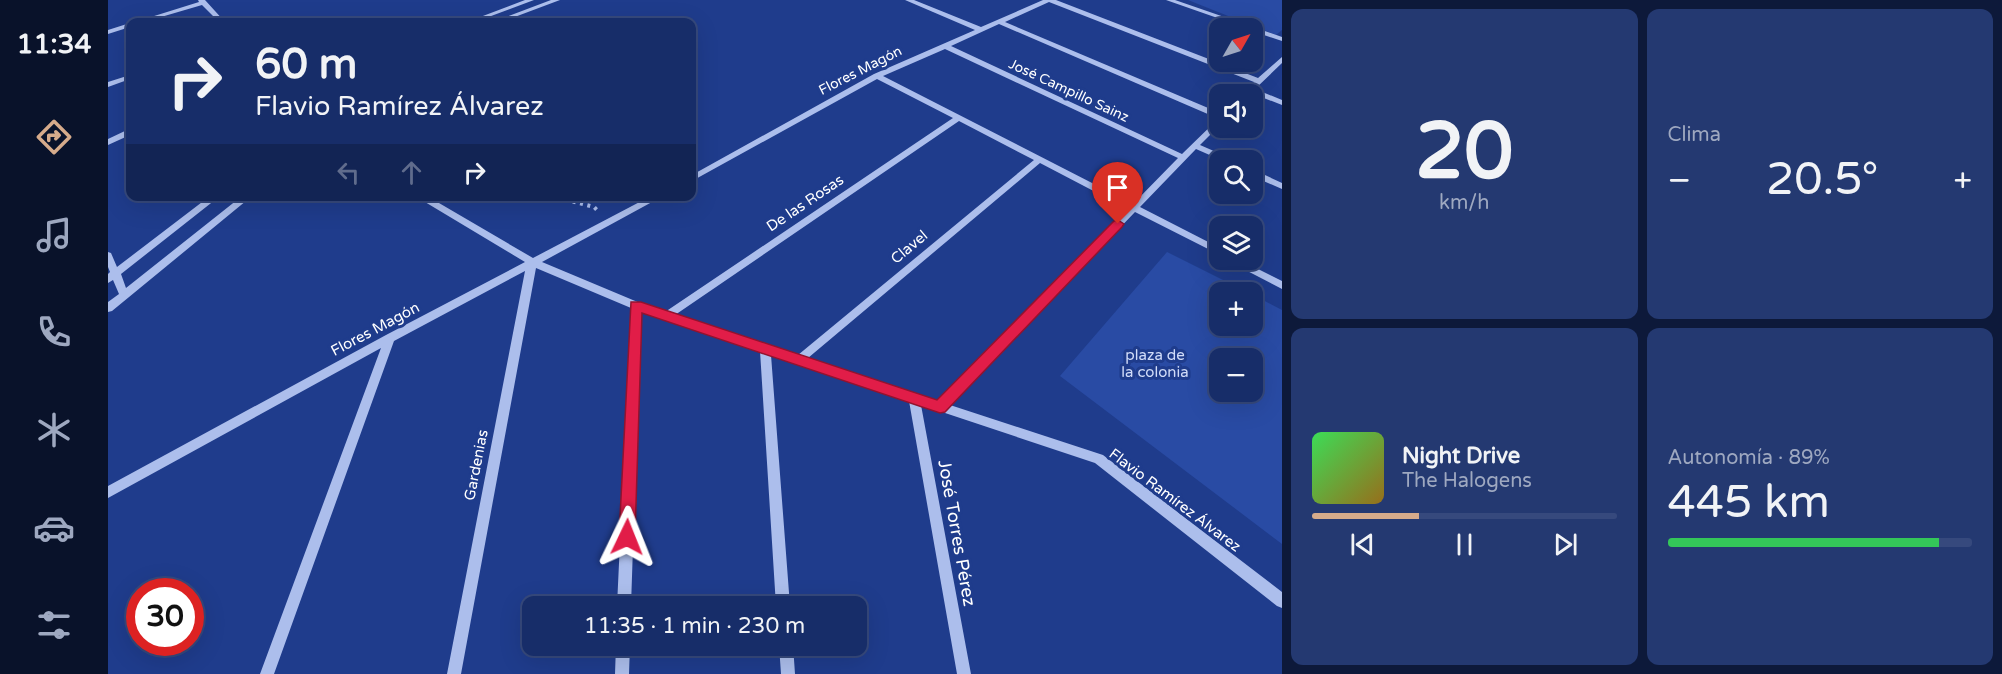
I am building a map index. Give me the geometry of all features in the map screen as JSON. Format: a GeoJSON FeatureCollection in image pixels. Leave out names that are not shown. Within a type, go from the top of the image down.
{"type":"FeatureCollection","features":[{"type":"Feature","properties":{"kind":"street"},"geometry":{"type":"LineString","coordinates":[[481,18],[530,0],[537,7]]}},
{"type":"Feature","properties":{"kind":"street"},"geometry":{"type":"LineString","coordinates":[[507,18],[557,0]]}},
{"type":"Feature","properties":{"kind":"street"},"geometry":{"type":"LineString","coordinates":[[908,0],[982,30]]}},
{"type":"Feature","properties":{"kind":"street"},"geometry":{"type":"LineString","coordinates":[[1049,0],[1258,81]]}},
{"type":"Feature","properties":{"kind":"street","name":"Flores Magón"},"geometry":{"type":"LineString","coordinates":[[696,176],[877,76],[1049,0]]}},
{"type":"Feature","properties":{"kind":"street"},"geometry":{"type":"LineString","coordinates":[[1169,0],[1221,18]]}},
{"type":"Feature","properties":{"kind":"street"},"geometry":{"type":"LineString","coordinates":[[150,18],[202,1],[218,18]]}},
{"type":"Feature","properties":{"kind":"street"},"geometry":{"type":"LineString","coordinates":[[1000,22],[1209,113]]}},
{"type":"Feature","properties":{"kind":"street"},"geometry":{"type":"LineString","coordinates":[[108,32],[126,26]]}},
{"type":"Feature","properties":{"kind":"street"},"geometry":{"type":"LineString","coordinates":[[1263,33],[1282,39]]}},
{"type":"Feature","properties":{"kind":"street","name":"José Campillo Sainz"},"geometry":{"type":"LineString","coordinates":[[945,46],[1182,157]]}},
{"type":"Feature","properties":{"kind":"street"},"geometry":{"type":"LineString","coordinates":[[1255,84],[1282,59]]}},
{"type":"Feature","properties":{"kind":"street"},"geometry":{"type":"LineString","coordinates":[[877,76],[1209,246]]}},
{"type":"Feature","properties":{"kind":"street"},"geometry":{"type":"LineString","coordinates":[[108,85],[126,78]]}},
{"type":"Feature","properties":{"kind":"street"},"geometry":{"type":"LineString","coordinates":[[1263,97],[1282,103]]}},
{"type":"Feature","properties":{"kind":"street","name":"De las Rosas"},"geometry":{"type":"LineString","coordinates":[[669,314],[959,118]]}},
{"type":"Feature","properties":{"kind":"street"},"geometry":{"type":"LineString","coordinates":[[940,407],[1209,130]]}},
{"type":"Feature","properties":{"kind":"street"},"geometry":{"type":"LineString","coordinates":[[108,142],[126,134]]}},
{"type":"Feature","properties":{"kind":"street"},"geometry":{"type":"LineString","coordinates":[[1195,146],[1209,152]]}},
{"type":"Feature","properties":{"kind":"street","name":"Clavel"},"geometry":{"type":"LineString","coordinates":[[800,360],[1040,159]]}},
{"type":"Feature","properties":{"kind":"street"},"geometry":{"type":"LineString","coordinates":[[1263,177],[1282,186]]}},
{"type":"Feature","properties":{"kind":"street"},"geometry":{"type":"LineString","coordinates":[[111,277],[210,201]]}},
{"type":"Feature","properties":{"kind":"street"},"geometry":{"type":"LineString","coordinates":[[108,308],[242,201]]}},
{"type":"Feature","properties":{"kind":"street","name":"Flavio Ramírez Álvarez"},"geometry":{"type":"LineString","coordinates":[[428,201],[532,262],[636,306],[669,314],[765,349],[1099,459],[1282,601]]}},
{"type":"Feature","properties":{"kind":"street","name":"Flores Magón"},"geometry":{"type":"LineString","coordinates":[[108,492],[390,338],[649,201]]}},
{"type":"Feature","properties":{"kind":"street"},"geometry":{"type":"LineString","coordinates":[[108,255],[111,277],[124,295]]}},
{"type":"Feature","properties":{"kind":"street","name":"Gardenias"},"geometry":{"type":"LineString","coordinates":[[454,674],[532,262]]}},
{"type":"Feature","properties":{"kind":"street"},"geometry":{"type":"LineString","coordinates":[[1253,270],[1282,285]]}},
{"type":"Feature","properties":{"kind":"street"},"geometry":{"type":"LineString","coordinates":[[624,596],[636,306]]}},
{"type":"Feature","properties":{"kind":"street"},"geometry":{"type":"LineString","coordinates":[[267,674],[390,338]]}},
{"type":"Feature","properties":{"kind":"street"},"geometry":{"type":"LineString","coordinates":[[765,349],[782,596]]}},
{"type":"Feature","properties":{"kind":"street","name":"José Torres Pérez"},"geometry":{"type":"LineString","coordinates":[[914,399],[964,674]]}},
{"type":"Feature","properties":{"kind":"street"},"geometry":{"type":"LineString","coordinates":[[622,674],[623,656]]}},
{"type":"Feature","properties":{"kind":"street"},"geometry":{"type":"LineString","coordinates":[[787,656],[788,674]]}},
{"type":"Feature","properties":{"kind":"path"},"geometry":{"type":"LineString","coordinates":[[571,201],[594,207],[610,223]]}},
{"type":"Feature","properties":{"kind":"green space"},"geometry":{"type":"Polygon","coordinates":[[[1188,0],[1282,0],[1282,30],[1276,35],[1263,30],[1263,18],[1233,18],[1188,0]]]}},
{"type":"Feature","properties":{"kind":"green space","name":"plaza de la colonia"},"geometry":{"type":"Polygon","coordinates":[[[1167,252],[1227,282],[1209,282],[1209,336],[1263,336],[1263,300],[1282,310],[1282,544],[1060,376],[1167,252]]]}},
{"type":"Feature","properties":{"kind":"route"},"geometry":{"type":"LineString","coordinates":[[627,537],[636,306],[669,314],[765,349],[940,407],[1118,224]]}}]}
